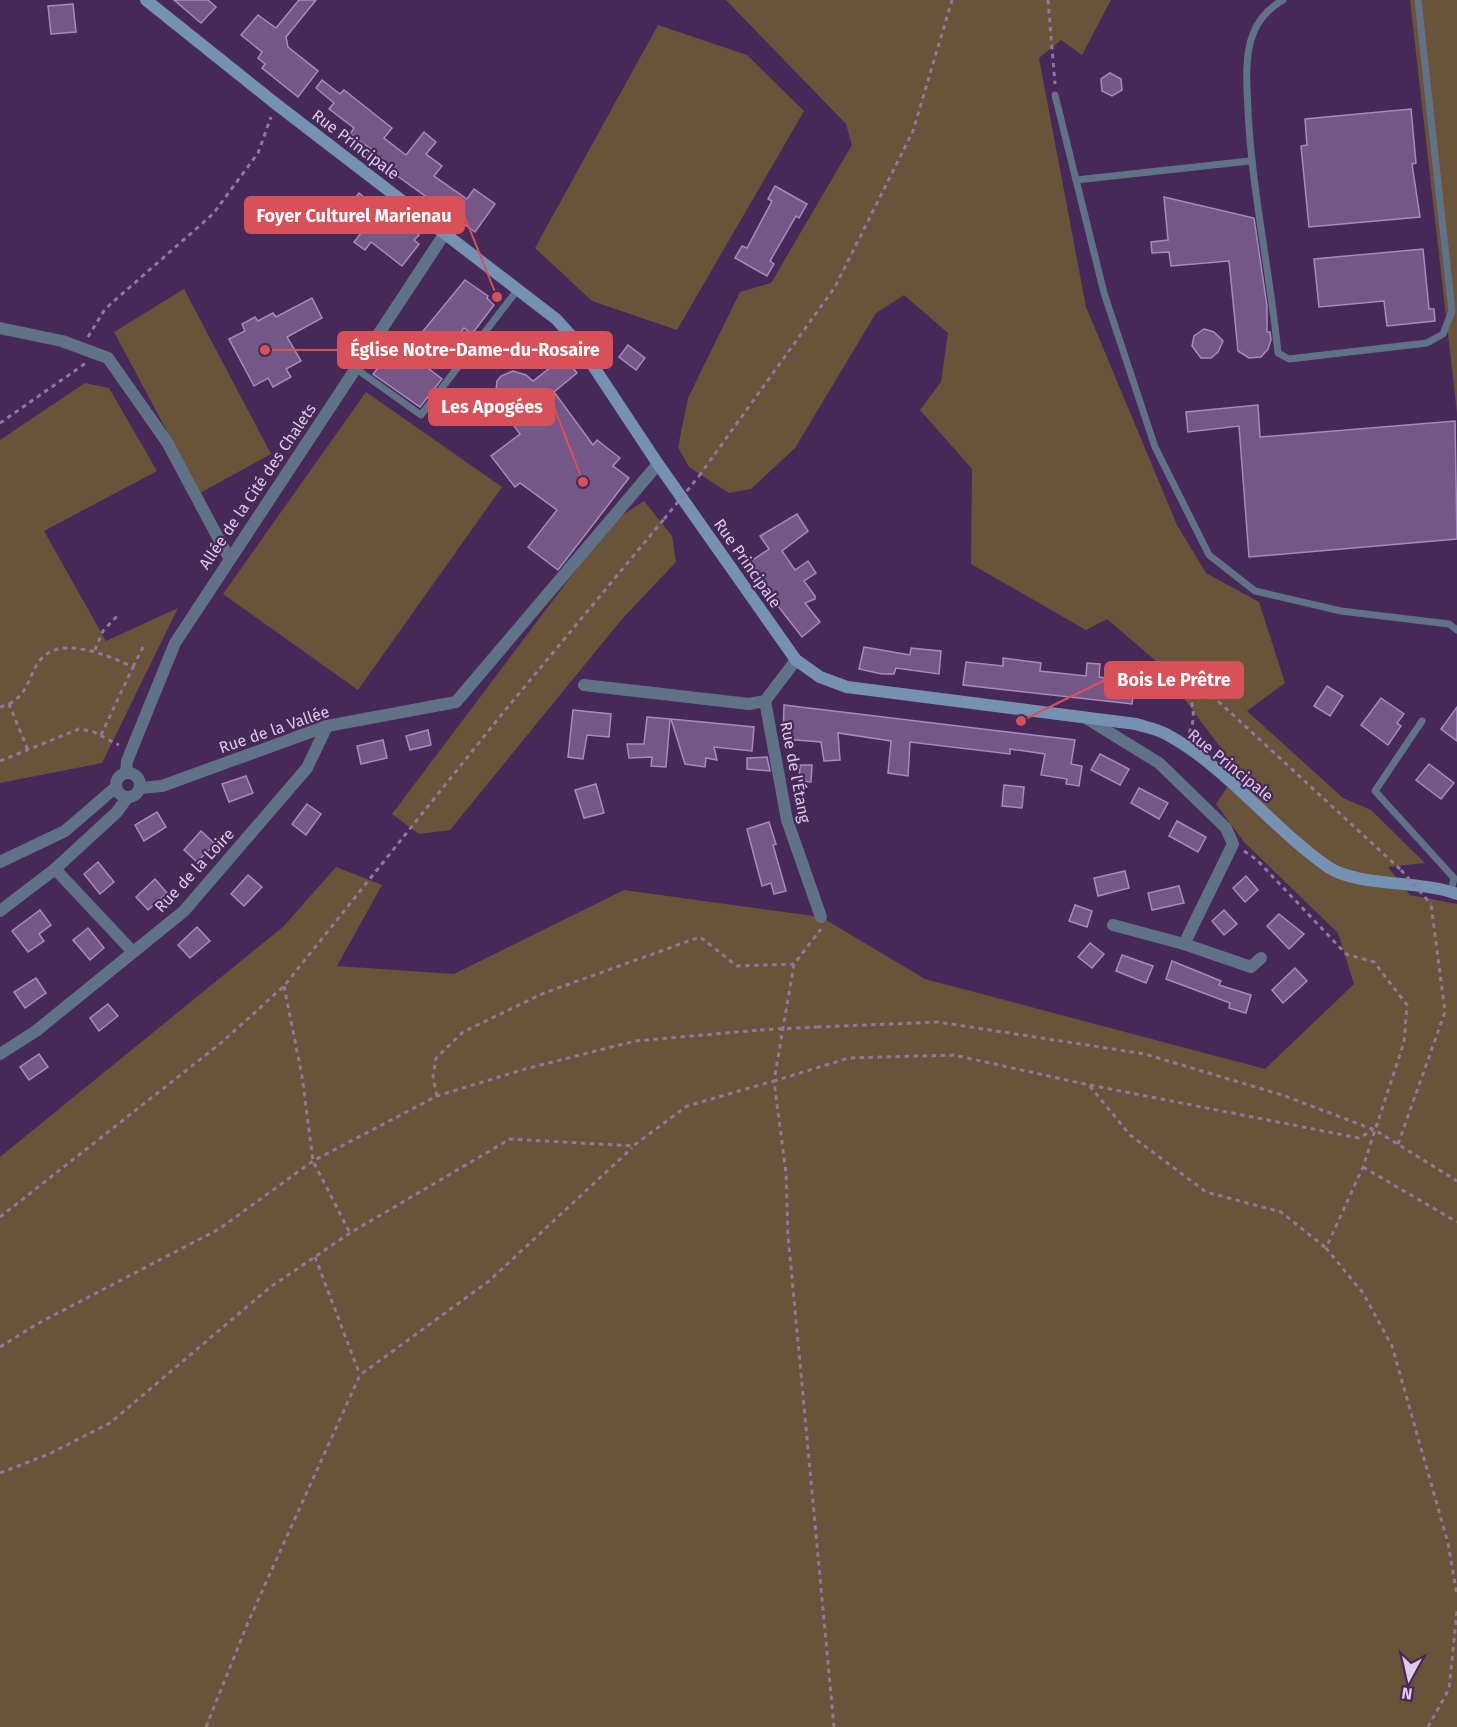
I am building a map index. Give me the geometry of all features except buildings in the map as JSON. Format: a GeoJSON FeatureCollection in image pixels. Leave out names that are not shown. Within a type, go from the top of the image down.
{"type":"FeatureCollection","features":[{"type":"Feature","properties":{"kind":"main road","name":"Rue Principale"},"geometry":{"type":"LineString","coordinates":[[146,0],[276,104],[556,319],[578,344],[658,464],[796,660],[820,677],[847,687],[1136,724],[1165,733],[1183,745],[1330,868],[1364,879],[1454,893]]}},
{"type":"Feature","properties":{"kind":"street","name":"Allée de la Cité des Chalets"},"geometry":{"type":"LineString","coordinates":[[126,773],[132,751],[175,643],[445,233]]}},
{"type":"Feature","properties":{"kind":"street"},"geometry":{"type":"LineString","coordinates":[[0,328],[62,341],[81,348],[93,357],[108,358],[167,442],[229,558]]}},
{"type":"Feature","properties":{"kind":"street","name":"Rue de la Vallée"},"geometry":{"type":"LineString","coordinates":[[0,911],[55,869],[117,812],[127,798],[135,796],[140,788],[162,786],[327,726],[456,702],[658,464]]}},
{"type":"Feature","properties":{"kind":"street"},"geometry":{"type":"LineString","coordinates":[[584,685],[749,704],[765,701],[796,660]]}},
{"type":"Feature","properties":{"kind":"street","name":"Rue de l'Étang"},"geometry":{"type":"LineString","coordinates":[[765,701],[787,820],[821,917]]}},
{"type":"Feature","properties":{"kind":"street"},"geometry":{"type":"LineString","coordinates":[[1086,718],[1159,763],[1226,828],[1233,844],[1184,944]]}},
{"type":"Feature","properties":{"kind":"street","name":"Rue de la Loire"},"geometry":{"type":"LineString","coordinates":[[0,1054],[36,1030],[184,911],[307,768],[327,726]]}},
{"type":"Feature","properties":{"kind":"street"},"geometry":{"type":"LineString","coordinates":[[127,798],[118,794],[117,779],[126,773],[135,775],[140,788]]}},
{"type":"Feature","properties":{"kind":"street"},"geometry":{"type":"LineString","coordinates":[[0,862],[65,831],[116,787]]}},
{"type":"Feature","properties":{"kind":"street"},"geometry":{"type":"LineString","coordinates":[[55,869],[133,952]]}},
{"type":"Feature","properties":{"kind":"street"},"geometry":{"type":"LineString","coordinates":[[1113,926],[1184,944],[1251,967],[1262,958]]}},
{"type":"Feature","properties":{"kind":"lane"},"geometry":{"type":"LineString","coordinates":[[1282,0],[1268,8],[1253,34],[1246,77],[1250,161],[1273,300],[1278,353],[1289,359],[1427,343],[1443,334],[1452,310],[1418,0]]}},
{"type":"Feature","properties":{"kind":"lane"},"geometry":{"type":"LineString","coordinates":[[1055,95],[1104,293],[1155,447],[1209,555],[1255,591],[1341,611],[1449,624],[1457,630]]}},
{"type":"Feature","properties":{"kind":"lane"},"geometry":{"type":"LineString","coordinates":[[1076,180],[1250,161]]}},
{"type":"Feature","properties":{"kind":"lane"},"geometry":{"type":"LineString","coordinates":[[355,368],[421,415],[518,289]]}},
{"type":"Feature","properties":{"kind":"lane"},"geometry":{"type":"LineString","coordinates":[[1422,721],[1375,791],[1454,878],[1454,893]]}},
{"type":"Feature","properties":{"kind":"path"},"geometry":{"type":"LineString","coordinates":[[0,1217],[221,1043],[284,986],[502,714],[699,476],[835,287],[913,131],[952,0]]}},
{"type":"Feature","properties":{"kind":"path"},"geometry":{"type":"LineString","coordinates":[[1048,0],[1055,95]]}},
{"type":"Feature","properties":{"kind":"path"},"geometry":{"type":"LineString","coordinates":[[81,348],[105,309],[213,214],[258,153],[276,104]]}},
{"type":"Feature","properties":{"kind":"path"},"geometry":{"type":"LineString","coordinates":[[0,423],[93,357]]}},
{"type":"Feature","properties":{"kind":"path"},"geometry":{"type":"LineString","coordinates":[[95,650],[103,631],[118,615]]}},
{"type":"Feature","properties":{"kind":"path"},"geometry":{"type":"LineString","coordinates":[[101,735],[143,647]]}},
{"type":"Feature","properties":{"kind":"path"},"geometry":{"type":"LineString","coordinates":[[0,707],[22,696],[41,659],[57,649],[95,650],[133,667]]}},
{"type":"Feature","properties":{"kind":"path"},"geometry":{"type":"LineString","coordinates":[[1183,745],[1193,723],[1191,698],[1184,686],[1192,683],[1218,701],[1401,870],[1431,904],[1444,1012],[1398,1144]]}},
{"type":"Feature","properties":{"kind":"path"},"geometry":{"type":"LineString","coordinates":[[9,704],[28,750]]}},
{"type":"Feature","properties":{"kind":"path"},"geometry":{"type":"LineString","coordinates":[[0,761],[80,729],[101,735],[132,751]]}},
{"type":"Feature","properties":{"kind":"path"},"geometry":{"type":"LineString","coordinates":[[1233,844],[1257,860],[1346,954],[1374,962],[1407,1005],[1404,1042],[1363,1167],[1326,1248]]}},
{"type":"Feature","properties":{"kind":"path"},"geometry":{"type":"LineString","coordinates":[[821,917],[823,927],[794,964],[774,1081],[786,1173],[788,1235],[834,1727]]}},
{"type":"Feature","properties":{"kind":"path"},"geometry":{"type":"LineString","coordinates":[[437,1096],[433,1077],[436,1058],[463,1032],[543,993],[700,937],[737,966],[794,964]]}},
{"type":"Feature","properties":{"kind":"path"},"geometry":{"type":"LineString","coordinates":[[284,986],[302,1076],[314,1161],[350,1233]]}},
{"type":"Feature","properties":{"kind":"path"},"geometry":{"type":"LineString","coordinates":[[0,1347],[47,1319],[219,1229],[314,1161],[437,1096],[525,1069],[635,1041],[817,1026],[938,1022],[1145,1054],[1282,1095],[1375,1130],[1457,1181]]}},
{"type":"Feature","properties":{"kind":"path"},"geometry":{"type":"LineString","coordinates":[[206,1727],[249,1620],[360,1375],[489,1281],[633,1146],[687,1106],[849,1058],[954,1055],[1089,1085],[1359,1138],[1375,1130]]}},
{"type":"Feature","properties":{"kind":"path"},"geometry":{"type":"LineString","coordinates":[[1089,1085],[1130,1135],[1206,1192],[1281,1212],[1326,1248],[1363,1293],[1392,1346],[1448,1543],[1457,1595]]}},
{"type":"Feature","properties":{"kind":"path"},"geometry":{"type":"LineString","coordinates":[[0,1473],[49,1454],[111,1423],[269,1288],[350,1233],[510,1139],[633,1146]]}},
{"type":"Feature","properties":{"kind":"path"},"geometry":{"type":"LineString","coordinates":[[1363,1167],[1457,1222]]}},
{"type":"Feature","properties":{"kind":"path"},"geometry":{"type":"LineString","coordinates":[[315,1257],[360,1375]]}},
{"type":"Feature","properties":{"kind":"path"},"geometry":{"type":"LineString","coordinates":[[1428,1727],[1449,1689],[1457,1611]]}},
{"type":"Feature","properties":{"kind":"shaded area"},"geometry":{"type":"Polygon","coordinates":[[[726,0],[1111,0],[1082,55],[1061,40],[1039,58],[1086,307],[1177,525],[1206,573],[1259,602],[1285,683],[1247,711],[1343,798],[1371,810],[1425,863],[1388,867],[1410,895],[1457,904],[1457,1727],[0,1727],[0,1157],[284,926],[336,867],[382,885],[337,966],[454,974],[624,890],[821,917],[925,979],[1265,1069],[1354,984],[1338,933],[1244,842],[1216,804],[1238,771],[1156,661],[1107,619],[1086,630],[971,564],[972,469],[920,410],[941,382],[948,333],[904,295],[876,313],[795,448],[751,489],[729,493],[689,467],[678,447],[688,398],[740,292],[771,283],[852,145],[846,124],[726,0]]]}},
{"type":"Feature","properties":{"kind":"shaded area"},"geometry":{"type":"Polygon","coordinates":[[[1410,0],[1457,0],[1457,413],[1410,0]]]}},
{"type":"Feature","properties":{"kind":"shaded area"},"geometry":{"type":"Polygon","coordinates":[[[658,25],[747,55],[804,111],[677,330],[592,301],[535,248],[658,25]]]}},
{"type":"Feature","properties":{"kind":"shaded area"},"geometry":{"type":"Polygon","coordinates":[[[184,289],[271,454],[200,493],[114,332],[184,289]]]}},
{"type":"Feature","properties":{"kind":"shaded area"},"geometry":{"type":"Polygon","coordinates":[[[85,383],[109,388],[157,471],[44,531],[106,641],[178,608],[102,763],[0,783],[0,440],[85,383]]]}},
{"type":"Feature","properties":{"kind":"shaded area"},"geometry":{"type":"Polygon","coordinates":[[[366,392],[502,487],[358,690],[223,594],[366,392]]]}},
{"type":"Feature","properties":{"kind":"shaded area"},"geometry":{"type":"Polygon","coordinates":[[[644,501],[672,536],[676,562],[622,619],[450,830],[419,834],[392,814],[612,522],[644,501]]]}},
{"type":"Feature","properties":{"kind":"place","name":"Foyer Culturel Marienau"},"geometry":{"type":"Point","coordinates":[497,297]}},
{"type":"Feature","properties":{"kind":"place","name":"Église Notre-Dame-du-Rosaire"},"geometry":{"type":"Point","coordinates":[265,350]}},
{"type":"Feature","properties":{"kind":"place","name":"Les Apogées"},"geometry":{"type":"Point","coordinates":[583,482]}},
{"type":"Feature","properties":{"kind":"place","name":"Bois Le Prêtre"},"geometry":{"type":"Point","coordinates":[1021,721]}}]}
